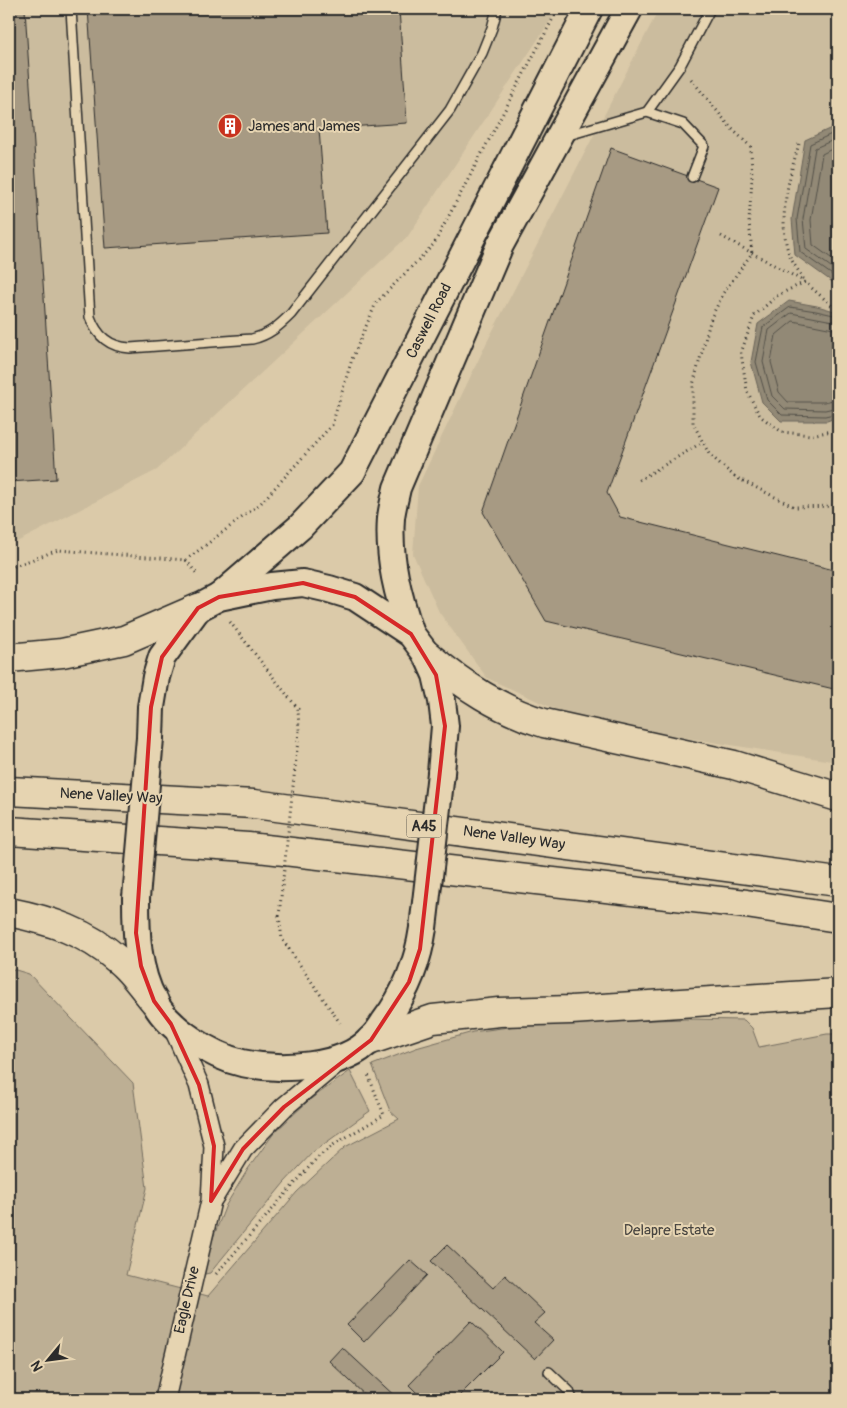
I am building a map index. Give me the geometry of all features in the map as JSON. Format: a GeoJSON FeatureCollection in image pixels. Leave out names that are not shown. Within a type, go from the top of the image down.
{"type":"FeatureCollection","features":[{"type":"Feature","properties":{"kind":"highway"},"geometry":{"type":"LineString","coordinates":[[9,658],[62,653],[124,640],[209,603]]}},
{"type":"Feature","properties":{"kind":"highway"},"geometry":{"type":"LineString","coordinates":[[427,656],[458,680],[501,707],[522,717],[734,765],[838,796]]}},
{"type":"Feature","properties":{"kind":"highway"},"geometry":{"type":"LineString","coordinates":[[734,765],[838,776]]}},
{"type":"Feature","properties":{"kind":"highway","name":"Nene Valley Way"},"geometry":{"type":"LineString","coordinates":[[9,791],[254,804],[838,882]]}},
{"type":"Feature","properties":{"kind":"highway"},"geometry":{"type":"LineString","coordinates":[[9,831],[248,847],[746,904],[838,918]]}},
{"type":"Feature","properties":{"kind":"highway"},"geometry":{"type":"LineString","coordinates":[[9,912],[44,919],[91,939],[119,960],[154,1002]]}},
{"type":"Feature","properties":{"kind":"highway"},"geometry":{"type":"LineString","coordinates":[[371,1040],[433,1019],[499,1012],[571,1010],[838,993]]}},
{"type":"Feature","properties":{"kind":"street","name":"Caswell Road"},"geometry":{"type":"LineString","coordinates":[[342,1059],[307,1065],[276,1067],[241,1063],[208,1050],[171,1024],[154,1002],[141,966],[136,933],[136,898],[151,707],[156,677],[162,657],[209,603],[300,527],[352,472],[589,9]]}},
{"type":"Feature","properties":{"kind":"street"},"geometry":{"type":"LineString","coordinates":[[342,1059],[371,1040],[397,1005],[409,982],[420,949],[441,773],[445,726],[442,701],[436,676],[427,656],[412,634],[399,599],[392,567],[391,516],[397,488],[500,245],[630,9]]}},
{"type":"Feature","properties":{"kind":"street"},"geometry":{"type":"LineString","coordinates":[[209,603],[272,586],[303,583],[356,597],[412,634]]}},
{"type":"Feature","properties":{"kind":"street","name":"Eagle Drive"},"geometry":{"type":"LineString","coordinates":[[165,1399],[211,1201],[214,1146],[199,1086],[171,1024]]}},
{"type":"Feature","properties":{"kind":"street","name":"Eagle Drive"},"geometry":{"type":"LineString","coordinates":[[211,1201],[243,1149],[284,1107],[342,1059]]}},
{"type":"Feature","properties":{"kind":"lane"},"geometry":{"type":"LineString","coordinates":[[71,9],[90,317],[96,330],[107,342],[114,346],[130,348],[252,340],[268,334],[283,323],[450,110],[482,53],[497,9]]}},
{"type":"Feature","properties":{"kind":"lane"},"geometry":{"type":"LineString","coordinates":[[647,112],[680,66],[710,9]]}},
{"type":"Feature","properties":{"kind":"lane"},"geometry":{"type":"LineString","coordinates":[[560,138],[647,112],[683,124],[704,146],[692,177]]}},
{"type":"Feature","properties":{"kind":"lane"},"geometry":{"type":"LineString","coordinates":[[549,1372],[569,1391],[572,1399]]}},
{"type":"Feature","properties":{"kind":"path"},"geometry":{"type":"LineString","coordinates":[[9,568],[58,550],[186,560],[261,503],[332,425],[352,359],[376,303],[434,244],[558,9]]}},
{"type":"Feature","properties":{"kind":"path"},"geometry":{"type":"LineString","coordinates":[[680,66],[731,128],[751,146],[752,180],[749,221],[752,253],[724,292],[711,318],[693,385],[693,423],[708,454],[735,477],[795,507],[838,506]]}},
{"type":"Feature","properties":{"kind":"path"},"geometry":{"type":"LineString","coordinates":[[799,144],[790,174],[784,222],[788,252],[805,282]]}},
{"type":"Feature","properties":{"kind":"path"},"geometry":{"type":"LineString","coordinates":[[722,236],[805,282],[838,312]]}},
{"type":"Feature","properties":{"kind":"path"},"geometry":{"type":"LineString","coordinates":[[805,282],[778,294],[754,316],[741,354],[747,391],[760,416],[782,432],[812,435],[838,430]]}},
{"type":"Feature","properties":{"kind":"path"},"geometry":{"type":"LineString","coordinates":[[639,480],[703,442]]}},
{"type":"Feature","properties":{"kind":"path"},"geometry":{"type":"LineString","coordinates":[[186,560],[197,574]]}},
{"type":"Feature","properties":{"kind":"path"},"geometry":{"type":"LineString","coordinates":[[230,622],[298,708],[299,731],[279,916],[282,939],[340,1023]]}},
{"type":"Feature","properties":{"kind":"path"},"geometry":{"type":"LineString","coordinates":[[216,1274],[317,1158],[336,1143],[384,1115],[367,1072]]}},
{"type":"Feature","properties":{"kind":"highlighted area"},"geometry":{"type":"Polygon","coordinates":[[[303,583],[355,597],[411,634],[436,675],[445,726],[441,773],[420,949],[409,982],[371,1040],[284,1107],[243,1149],[211,1201],[214,1146],[199,1085],[171,1024],[154,1001],[141,966],[136,933],[151,707],[162,657],[198,608],[219,597],[303,583]]]}},
{"type":"Feature","properties":{"kind":"shaded area"},"geometry":{"type":"Polygon","coordinates":[[[9,9],[558,9],[408,236],[157,470],[9,546],[9,9]]]}},
{"type":"Feature","properties":{"kind":"shaded area"},"geometry":{"type":"Polygon","coordinates":[[[659,9],[838,9],[838,762],[581,721],[487,678],[439,612],[413,554],[418,486],[487,342],[659,9]]]}},
{"type":"Feature","properties":{"kind":"green space","name":"Delapre Estate"},"geometry":{"type":"Polygon","coordinates":[[[9,968],[29,974],[133,1083],[147,1188],[126,1275],[208,1296],[297,1192],[345,1147],[399,1119],[390,1111],[372,1065],[416,1048],[473,1032],[530,1024],[686,1019],[744,1020],[752,1028],[759,1047],[827,1034],[838,1034],[838,1399],[9,1399],[9,968]]]}},
{"type":"Feature","properties":{"kind":"green space"},"geometry":{"type":"Polygon","coordinates":[[[350,1071],[370,1111],[313,1152],[284,1183],[210,1273],[205,1274],[202,1266],[226,1205],[248,1169],[274,1133],[308,1101],[350,1071]]]}},
{"type":"Feature","properties":{"kind":"water"},"geometry":{"type":"Polygon","coordinates":[[[838,125],[838,286],[795,255],[792,219],[805,140],[838,125]]]}},
{"type":"Feature","properties":{"kind":"water"},"geometry":{"type":"Polygon","coordinates":[[[789,301],[838,312],[838,417],[827,421],[781,421],[762,402],[751,362],[758,324],[789,301]]]}},
{"type":"Feature","properties":{"kind":"building"},"geometry":{"type":"Polygon","coordinates":[[[9,9],[25,9],[56,479],[9,482],[9,9]]]}},
{"type":"Feature","properties":{"kind":"building","name":"James and James"},"geometry":{"type":"Polygon","coordinates":[[[88,9],[399,9],[407,123],[319,129],[327,233],[105,248],[88,9]]]}},
{"type":"Feature","properties":{"kind":"building"},"geometry":{"type":"Polygon","coordinates":[[[611,148],[718,187],[607,493],[620,517],[838,571],[838,690],[546,621],[483,512],[611,148]]]}},
{"type":"Feature","properties":{"kind":"building"},"geometry":{"type":"Polygon","coordinates":[[[447,1245],[493,1288],[505,1275],[545,1313],[534,1323],[553,1340],[535,1359],[431,1261],[447,1245]]]}},
{"type":"Feature","properties":{"kind":"building"},"geometry":{"type":"Polygon","coordinates":[[[410,1260],[427,1275],[364,1342],[347,1325],[410,1260]]]}},
{"type":"Feature","properties":{"kind":"building"},"geometry":{"type":"Polygon","coordinates":[[[471,1321],[503,1352],[456,1399],[423,1399],[409,1385],[471,1321]]]}},
{"type":"Feature","properties":{"kind":"building"},"geometry":{"type":"Polygon","coordinates":[[[342,1347],[398,1399],[369,1399],[329,1361],[342,1347]]]}},
{"type":"Feature","properties":{"kind":"place","name":"James and James"},"geometry":{"type":"Point","coordinates":[230,126]}}]}
